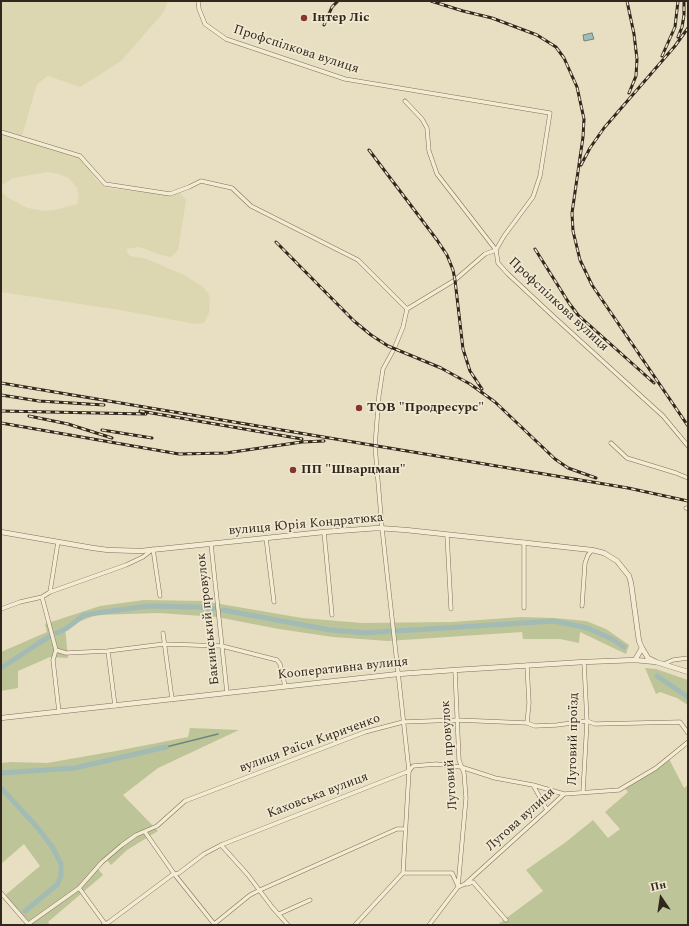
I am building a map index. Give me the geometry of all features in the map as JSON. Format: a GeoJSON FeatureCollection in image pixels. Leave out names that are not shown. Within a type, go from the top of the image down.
{"type":"FeatureCollection","features":[{"type":"Feature","properties":{"kind":"street","name":"Профспілкова вулиця"},"geometry":{"type":"LineString","coordinates":[[198,1],[199,9],[206,24],[226,39],[345,79],[550,113],[540,176],[534,196],[504,236],[496,250]]}},
{"type":"Feature","properties":{"kind":"street","name":"Профспілкова вулиця"},"geometry":{"type":"LineString","coordinates":[[405,101],[422,119],[427,128],[429,151],[437,174],[496,250],[498,263],[508,274],[663,416],[688,446]]}},
{"type":"Feature","properties":{"kind":"street"},"geometry":{"type":"LineString","coordinates":[[1,132],[80,156],[105,184],[170,194],[189,188],[201,180],[232,188],[251,206],[358,260],[407,309]]}},
{"type":"Feature","properties":{"kind":"street"},"geometry":{"type":"LineString","coordinates":[[355,925],[403,873],[409,772],[382,528],[376,446],[379,395],[383,369],[400,334],[407,309],[455,280],[485,254],[496,250]]}},
{"type":"Feature","properties":{"kind":"street"},"geometry":{"type":"LineString","coordinates":[[611,443],[627,458],[688,478]]}},
{"type":"Feature","properties":{"kind":"street","name":"вулиця Юрія Кондратюка"},"geometry":{"type":"LineString","coordinates":[[1,532],[108,550],[141,551],[324,532],[382,528],[592,550],[604,553],[616,560],[629,576],[637,629],[642,648],[648,658],[656,662]]}},
{"type":"Feature","properties":{"kind":"street"},"geometry":{"type":"LineString","coordinates":[[324,532],[332,615]]}},
{"type":"Feature","properties":{"kind":"street"},"geometry":{"type":"LineString","coordinates":[[447,535],[450,609]]}},
{"type":"Feature","properties":{"kind":"street"},"geometry":{"type":"LineString","coordinates":[[266,538],[274,602]]}},
{"type":"Feature","properties":{"kind":"street"},"geometry":{"type":"LineString","coordinates":[[50,592],[58,542]]}},
{"type":"Feature","properties":{"kind":"street"},"geometry":{"type":"LineString","coordinates":[[524,542],[524,608]]}},
{"type":"Feature","properties":{"kind":"street","name":"Бакинський провулок"},"geometry":{"type":"LineString","coordinates":[[211,544],[227,693]]}},
{"type":"Feature","properties":{"kind":"street"},"geometry":{"type":"LineString","coordinates":[[1,609],[20,602],[42,597],[50,592],[126,565],[143,557],[153,549]]}},
{"type":"Feature","properties":{"kind":"street"},"geometry":{"type":"LineString","coordinates":[[153,549],[160,596]]}},
{"type":"Feature","properties":{"kind":"street"},"geometry":{"type":"LineString","coordinates":[[582,606],[585,564],[588,555],[592,550]]}},
{"type":"Feature","properties":{"kind":"street"},"geometry":{"type":"LineString","coordinates":[[42,597],[56,650],[53,660],[59,712]]}},
{"type":"Feature","properties":{"kind":"street"},"geometry":{"type":"LineString","coordinates":[[163,633],[172,699]]}},
{"type":"Feature","properties":{"kind":"street"},"geometry":{"type":"LineString","coordinates":[[56,650],[66,653],[108,651],[164,644],[222,646],[277,660],[280,664],[285,686]]}},
{"type":"Feature","properties":{"kind":"street"},"geometry":{"type":"LineString","coordinates":[[635,660],[642,648]]}},
{"type":"Feature","properties":{"kind":"street"},"geometry":{"type":"LineString","coordinates":[[108,651],[115,706]]}},
{"type":"Feature","properties":{"kind":"street"},"geometry":{"type":"LineString","coordinates":[[664,664],[673,660],[688,658]]}},
{"type":"Feature","properties":{"kind":"street","name":"Кооперативна вулиця"},"geometry":{"type":"LineString","coordinates":[[1,718],[398,674],[527,665],[635,660],[656,662],[688,672]]}},
{"type":"Feature","properties":{"kind":"street","name":"Луговий проїзд"},"geometry":{"type":"LineString","coordinates":[[583,792],[587,721],[584,662]]}},
{"type":"Feature","properties":{"kind":"street"},"geometry":{"type":"LineString","coordinates":[[527,665],[529,702],[527,723]]}},
{"type":"Feature","properties":{"kind":"street","name":"Луговий провулок"},"geometry":{"type":"LineString","coordinates":[[455,670],[459,760],[464,773],[466,798],[458,887]]}},
{"type":"Feature","properties":{"kind":"street","name":"вулиця Раїси Кириченко"},"geometry":{"type":"LineString","coordinates":[[28,924],[53,908],[79,888],[102,862],[122,845],[136,836],[157,826],[184,801],[365,732],[403,722],[457,720],[527,723],[535,726],[587,721],[595,724],[680,722],[688,733]]}},
{"type":"Feature","properties":{"kind":"street","name":"Лугова вулиця"},"geometry":{"type":"LineString","coordinates":[[429,925],[458,887],[465,884],[564,794],[619,790],[656,768],[688,742]]}},
{"type":"Feature","properties":{"kind":"street","name":"Каховська вулиця"},"geometry":{"type":"LineString","coordinates":[[105,924],[172,875],[175,875],[204,854],[221,845],[409,772],[413,766],[436,764],[461,767],[495,778],[564,794]]}},
{"type":"Feature","properties":{"kind":"street"},"geometry":{"type":"LineString","coordinates":[[533,786],[547,810]]}},
{"type":"Feature","properties":{"kind":"street"},"geometry":{"type":"LineString","coordinates":[[145,832],[175,875],[214,925],[250,895],[397,829],[405,829]]}},
{"type":"Feature","properties":{"kind":"street"},"geometry":{"type":"LineString","coordinates":[[221,845],[288,925]]}},
{"type":"Feature","properties":{"kind":"street"},"geometry":{"type":"LineString","coordinates":[[403,873],[452,873],[458,887],[473,882],[506,920]]}},
{"type":"Feature","properties":{"kind":"street"},"geometry":{"type":"LineString","coordinates":[[79,888],[105,924]]}},
{"type":"Feature","properties":{"kind":"street"},"geometry":{"type":"LineString","coordinates":[[1,893],[28,924]]}},
{"type":"Feature","properties":{"kind":"street"},"geometry":{"type":"LineString","coordinates":[[279,914],[310,900]]}},
{"type":"Feature","properties":{"kind":"shaded area"},"geometry":{"type":"Polygon","coordinates":[[[1,1],[168,1],[163,13],[121,61],[80,87],[48,76],[37,84],[22,136],[37,144],[80,156],[96,180],[105,188],[170,195],[180,193],[186,200],[178,250],[171,257],[138,247],[127,249],[127,252],[130,256],[147,259],[186,276],[203,287],[208,293],[210,299],[209,313],[204,323],[195,324],[120,310],[1,292],[1,191],[7,197],[27,208],[45,211],[77,204],[79,197],[77,188],[69,178],[48,172],[13,178],[1,186],[1,1]]]}},
{"type":"Feature","properties":{"kind":"green space"},"geometry":{"type":"Polygon","coordinates":[[[144,600],[203,601],[302,618],[362,623],[452,622],[521,617],[554,618],[586,621],[606,629],[629,645],[626,654],[580,632],[579,643],[560,639],[523,639],[522,632],[388,641],[333,637],[279,629],[217,617],[159,613],[96,615],[65,627],[68,658],[50,657],[18,671],[18,688],[1,691],[1,652],[47,632],[45,624],[100,606],[144,600]]]}},
{"type":"Feature","properties":{"kind":"green space"},"geometry":{"type":"Polygon","coordinates":[[[645,668],[656,669],[688,680],[688,705],[677,698],[660,692],[656,694],[645,668]]]}},
{"type":"Feature","properties":{"kind":"green space"},"geometry":{"type":"Polygon","coordinates":[[[190,728],[239,730],[158,768],[123,795],[158,831],[127,850],[111,865],[107,860],[98,869],[103,875],[48,922],[50,925],[23,925],[25,923],[3,897],[40,866],[24,844],[1,864],[1,763],[47,763],[116,751],[188,737],[190,728]]]}},
{"type":"Feature","properties":{"kind":"green space"},"geometry":{"type":"Polygon","coordinates":[[[669,759],[684,788],[688,785],[688,925],[497,925],[543,891],[526,870],[566,842],[593,820],[608,838],[620,829],[605,812],[628,792],[624,788],[669,759]]]}},
{"type":"Feature","properties":{"kind":"water"},"geometry":{"type":"Polygon","coordinates":[[[592,33],[594,39],[584,41],[583,35],[592,33]]]}},
{"type":"Feature","properties":{"kind":"waterway"},"geometry":{"type":"LineString","coordinates":[[57,633],[67,628],[84,615],[148,606],[198,607],[215,609]]}},
{"type":"Feature","properties":{"kind":"waterway"},"geometry":{"type":"LineString","coordinates":[[223,610],[330,630],[367,633],[389,631]]}},
{"type":"Feature","properties":{"kind":"waterway"},"geometry":{"type":"LineString","coordinates":[[397,631],[554,621],[587,628],[612,639],[624,647]]}},
{"type":"Feature","properties":{"kind":"waterway"},"geometry":{"type":"LineString","coordinates":[[1,668],[49,637]]}},
{"type":"Feature","properties":{"kind":"waterway"},"geometry":{"type":"LineString","coordinates":[[657,676],[688,697]]}},
{"type":"Feature","properties":{"kind":"waterway"},"geometry":{"type":"LineString","coordinates":[[166,747],[218,734]]}},
{"type":"Feature","properties":{"kind":"waterway"},"geometry":{"type":"LineString","coordinates":[[1,773],[75,768],[166,747]]}},
{"type":"Feature","properties":{"kind":"waterway"},"geometry":{"type":"LineString","coordinates":[[1,788],[37,827],[53,848],[61,864],[61,876],[57,885],[25,911]]}},
{"type":"Feature","properties":{"kind":"railway"},"geometry":{"type":"LineString","coordinates":[[324,25],[332,7],[338,1]]}},
{"type":"Feature","properties":{"kind":"railway"},"geometry":{"type":"LineString","coordinates":[[431,1],[492,18],[537,35],[556,47],[564,58],[577,87],[584,119],[583,137],[572,213],[573,231],[580,260],[592,285],[688,426]]}},
{"type":"Feature","properties":{"kind":"railway"},"geometry":{"type":"LineString","coordinates":[[627,1],[634,34],[637,59],[636,76],[629,93]]}},
{"type":"Feature","properties":{"kind":"railway"},"geometry":{"type":"LineString","coordinates":[[662,56],[675,27],[678,1]]}},
{"type":"Feature","properties":{"kind":"railway"},"geometry":{"type":"LineString","coordinates":[[678,37],[682,27],[684,1]]}},
{"type":"Feature","properties":{"kind":"railway"},"geometry":{"type":"LineString","coordinates":[[581,165],[590,148],[604,128],[675,46],[688,28]]}},
{"type":"Feature","properties":{"kind":"railway"},"geometry":{"type":"LineString","coordinates":[[369,150],[447,255],[455,280],[463,349],[470,371],[482,389]]}},
{"type":"Feature","properties":{"kind":"railway"},"geometry":{"type":"LineString","coordinates":[[276,242],[354,321],[371,335],[388,346],[441,368],[470,384],[495,402],[555,459],[568,468],[596,478]]}},
{"type":"Feature","properties":{"kind":"railway"},"geometry":{"type":"LineString","coordinates":[[535,249],[578,315],[654,383]]}},
{"type":"Feature","properties":{"kind":"railway"},"geometry":{"type":"LineString","coordinates":[[1,383],[628,488],[688,501]]}},
{"type":"Feature","properties":{"kind":"railway"},"geometry":{"type":"LineString","coordinates":[[1,395],[39,401],[104,405]]}},
{"type":"Feature","properties":{"kind":"railway"},"geometry":{"type":"LineString","coordinates":[[1,411],[146,414]]}},
{"type":"Feature","properties":{"kind":"railway"},"geometry":{"type":"LineString","coordinates":[[140,411],[302,439]]}},
{"type":"Feature","properties":{"kind":"railway"},"geometry":{"type":"LineString","coordinates":[[29,416],[68,424],[112,438]]}},
{"type":"Feature","properties":{"kind":"railway"},"geometry":{"type":"LineString","coordinates":[[1,423],[179,454],[226,453],[302,442],[324,441]]}},
{"type":"Feature","properties":{"kind":"railway"},"geometry":{"type":"LineString","coordinates":[[102,430],[152,438]]}},
{"type":"Feature","properties":{"kind":"place","name":"Інтер Ліс"},"geometry":{"type":"Point","coordinates":[304,18]}},
{"type":"Feature","properties":{"kind":"place","name":"ТОВ \"Продресурс\""},"geometry":{"type":"Point","coordinates":[359,408]}},
{"type":"Feature","properties":{"kind":"place","name":"ПП \"Шварцман\""},"geometry":{"type":"Point","coordinates":[293,470]}}]}
